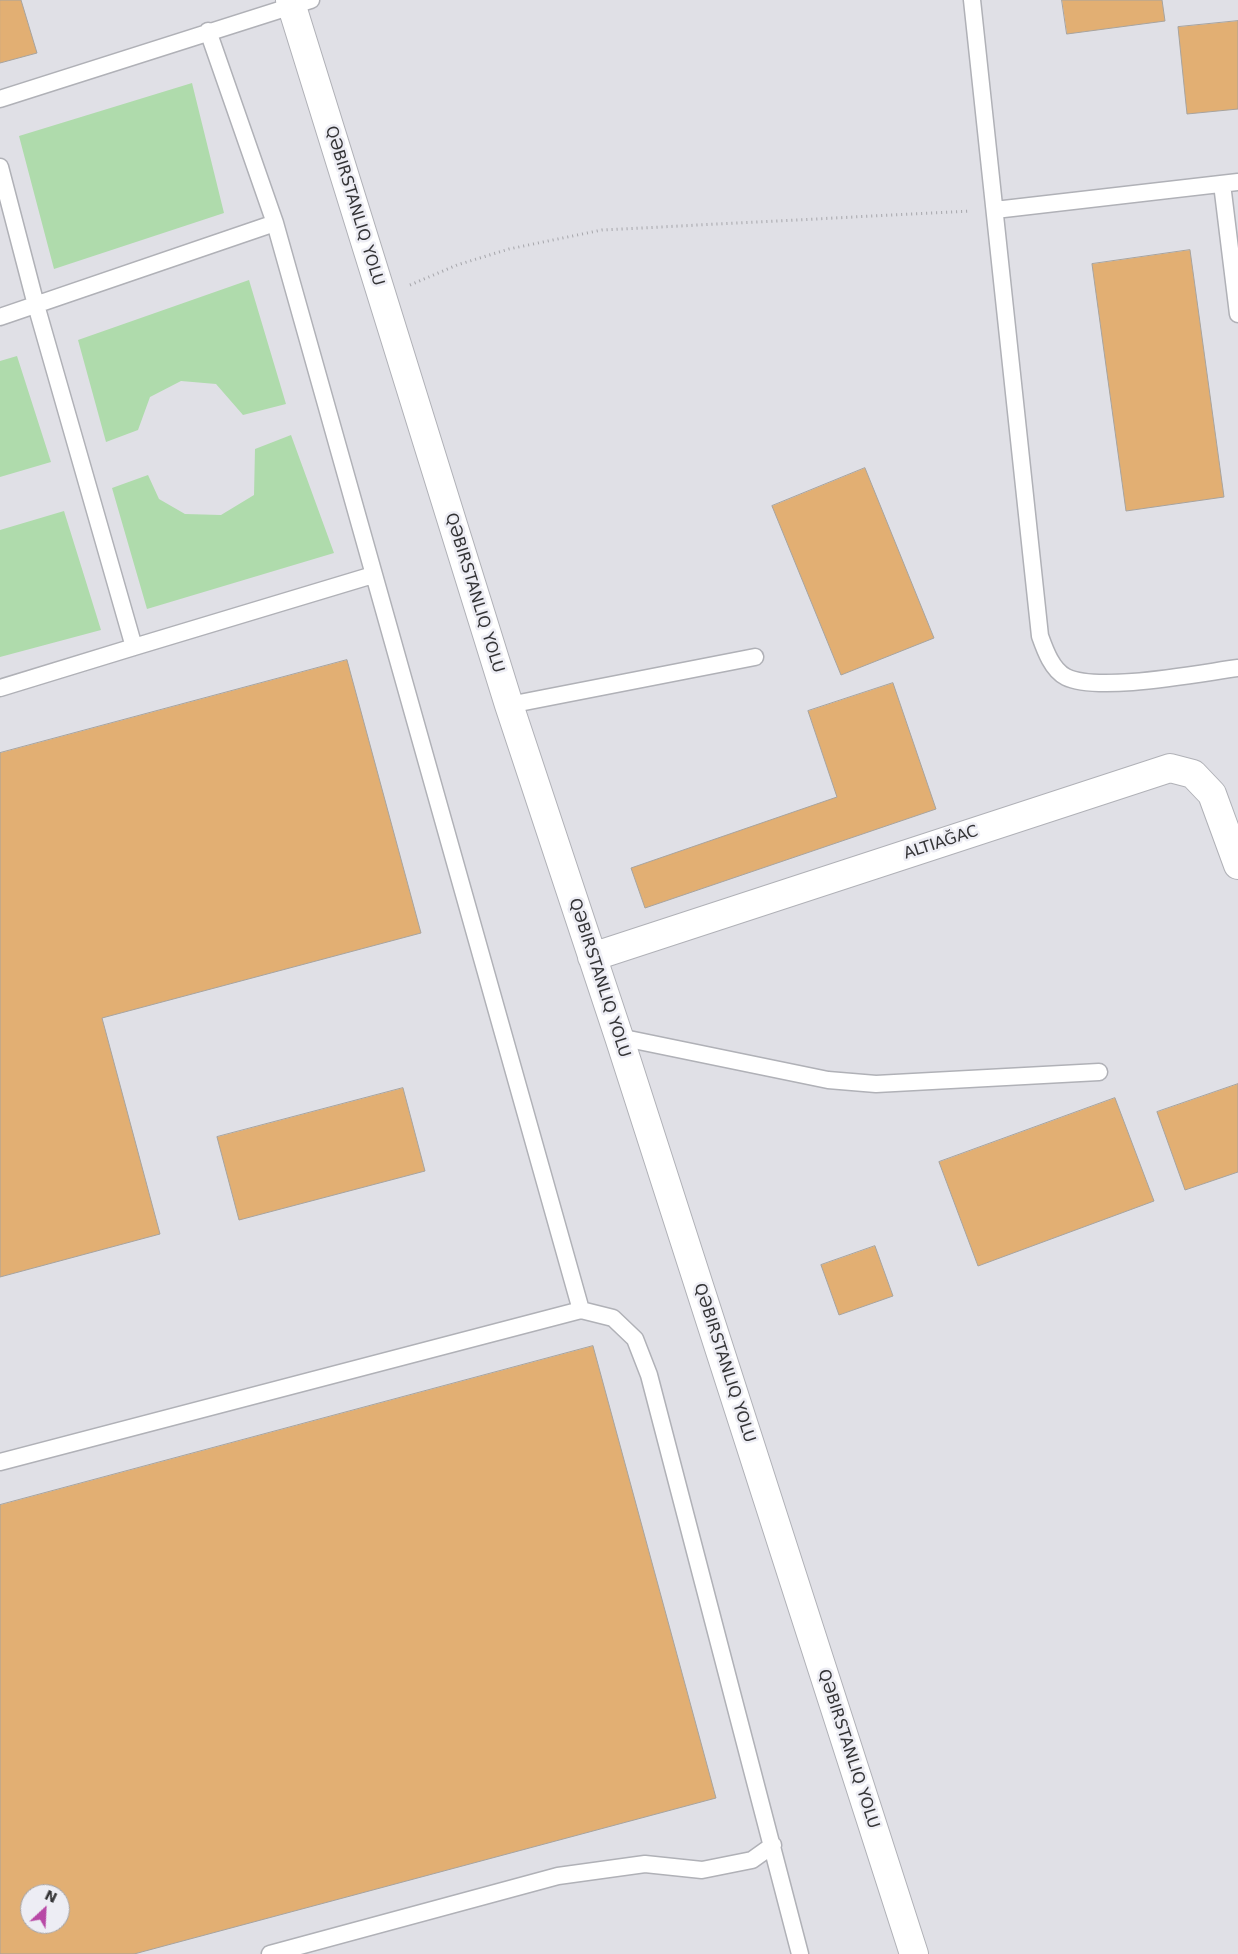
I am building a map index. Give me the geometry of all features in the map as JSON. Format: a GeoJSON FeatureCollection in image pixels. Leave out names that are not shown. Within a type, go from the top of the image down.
{"type":"FeatureCollection","features":[{"type":"Feature","properties":{"kind":"street"},"geometry":{"type":"LineString","coordinates":[[298,2],[382,296],[509,705],[619,1037],[914,1954]]}},
{"type":"Feature","properties":{"kind":"street"},"geometry":{"type":"LineString","coordinates":[[592,957],[1170,768],[1192,774],[1212,794],[1238,865]]}},
{"type":"Feature","properties":{"kind":"lane"},"geometry":{"type":"LineString","coordinates":[[972,0],[1040,636],[1048,658],[1066,677],[1103,684],[1238,668]]}},
{"type":"Feature","properties":{"kind":"lane"},"geometry":{"type":"LineString","coordinates":[[0,99],[298,2]]}},
{"type":"Feature","properties":{"kind":"lane"},"geometry":{"type":"LineString","coordinates":[[208,31],[275,223],[581,1310]]}},
{"type":"Feature","properties":{"kind":"lane"},"geometry":{"type":"LineString","coordinates":[[0,167],[36,305],[134,647]]}},
{"type":"Feature","properties":{"kind":"lane"},"geometry":{"type":"LineString","coordinates":[[995,210],[1230,183],[1238,314]]}},
{"type":"Feature","properties":{"kind":"lane"},"geometry":{"type":"LineString","coordinates":[[0,317],[275,223]]}},
{"type":"Feature","properties":{"kind":"lane"},"geometry":{"type":"LineString","coordinates":[[0,688],[373,575]]}},
{"type":"Feature","properties":{"kind":"lane"},"geometry":{"type":"LineString","coordinates":[[509,705],[755,657]]}},
{"type":"Feature","properties":{"kind":"lane"},"geometry":{"type":"LineString","coordinates":[[619,1037],[828,1080],[876,1084],[1099,1072]]}},
{"type":"Feature","properties":{"kind":"lane"},"geometry":{"type":"LineString","coordinates":[[0,1462],[581,1310],[613,1318],[635,1339],[649,1375],[800,1954]]}},
{"type":"Feature","properties":{"kind":"lane"},"geometry":{"type":"LineString","coordinates":[[270,1954],[558,1876],[645,1864],[702,1870],[752,1860],[773,1845]]}},
{"type":"Feature","properties":{"kind":"path"},"geometry":{"type":"LineString","coordinates":[[382,296],[456,265],[509,249],[602,230],[995,210]]}},
{"type":"Feature","properties":{"kind":"green space"},"geometry":{"type":"Polygon","coordinates":[[[192,83],[224,213],[54,269],[19,136],[192,83]]]}},
{"type":"Feature","properties":{"kind":"green space"},"geometry":{"type":"Polygon","coordinates":[[[249,280],[286,404],[243,415],[216,384],[181,381],[150,397],[138,430],[106,442],[78,340],[249,280]]]}},
{"type":"Feature","properties":{"kind":"green space"},"geometry":{"type":"Polygon","coordinates":[[[17,356],[51,462],[0,477],[0,361],[17,356]]]}},
{"type":"Feature","properties":{"kind":"green space"},"geometry":{"type":"Polygon","coordinates":[[[291,435],[334,553],[147,609],[112,488],[148,475],[159,499],[185,514],[221,515],[254,495],[255,449],[291,435]]]}},
{"type":"Feature","properties":{"kind":"green space"},"geometry":{"type":"Polygon","coordinates":[[[64,511],[101,630],[0,657],[0,530],[64,511]]]}},
{"type":"Feature","properties":{"kind":"building"},"geometry":{"type":"Polygon","coordinates":[[[0,0],[21,0],[37,53],[0,63],[0,0]]]}},
{"type":"Feature","properties":{"kind":"building"},"geometry":{"type":"Polygon","coordinates":[[[1062,0],[1162,0],[1165,21],[1067,34],[1062,0]]]}},
{"type":"Feature","properties":{"kind":"building"},"geometry":{"type":"Polygon","coordinates":[[[1238,21],[1238,109],[1187,114],[1178,27],[1238,21]]]}},
{"type":"Feature","properties":{"kind":"building"},"geometry":{"type":"Polygon","coordinates":[[[1190,250],[1224,497],[1126,511],[1092,264],[1190,250]]]}},
{"type":"Feature","properties":{"kind":"building"},"geometry":{"type":"Polygon","coordinates":[[[865,468],[934,638],[841,675],[772,506],[865,468]]]}},
{"type":"Feature","properties":{"kind":"building"},"geometry":{"type":"Polygon","coordinates":[[[347,660],[421,933],[102,1018],[160,1234],[0,1277],[0,753],[347,660]]]}},
{"type":"Feature","properties":{"kind":"building"},"geometry":{"type":"Polygon","coordinates":[[[893,683],[936,809],[645,908],[631,868],[837,797],[808,711],[893,683]]]}},
{"type":"Feature","properties":{"kind":"building"},"geometry":{"type":"Polygon","coordinates":[[[1238,1084],[1238,1172],[1185,1190],[1157,1112],[1238,1084]]]}},
{"type":"Feature","properties":{"kind":"building"},"geometry":{"type":"Polygon","coordinates":[[[403,1088],[425,1171],[239,1220],[217,1137],[403,1088]]]}},
{"type":"Feature","properties":{"kind":"building"},"geometry":{"type":"Polygon","coordinates":[[[1115,1098],[1154,1201],[978,1266],[939,1162],[1115,1098]]]}},
{"type":"Feature","properties":{"kind":"building"},"geometry":{"type":"Polygon","coordinates":[[[875,1246],[893,1296],[839,1315],[821,1265],[875,1246]]]}},
{"type":"Feature","properties":{"kind":"building"},"geometry":{"type":"Polygon","coordinates":[[[593,1346],[716,1798],[134,1954],[0,1954],[0,1505],[593,1346]]]}}]}
